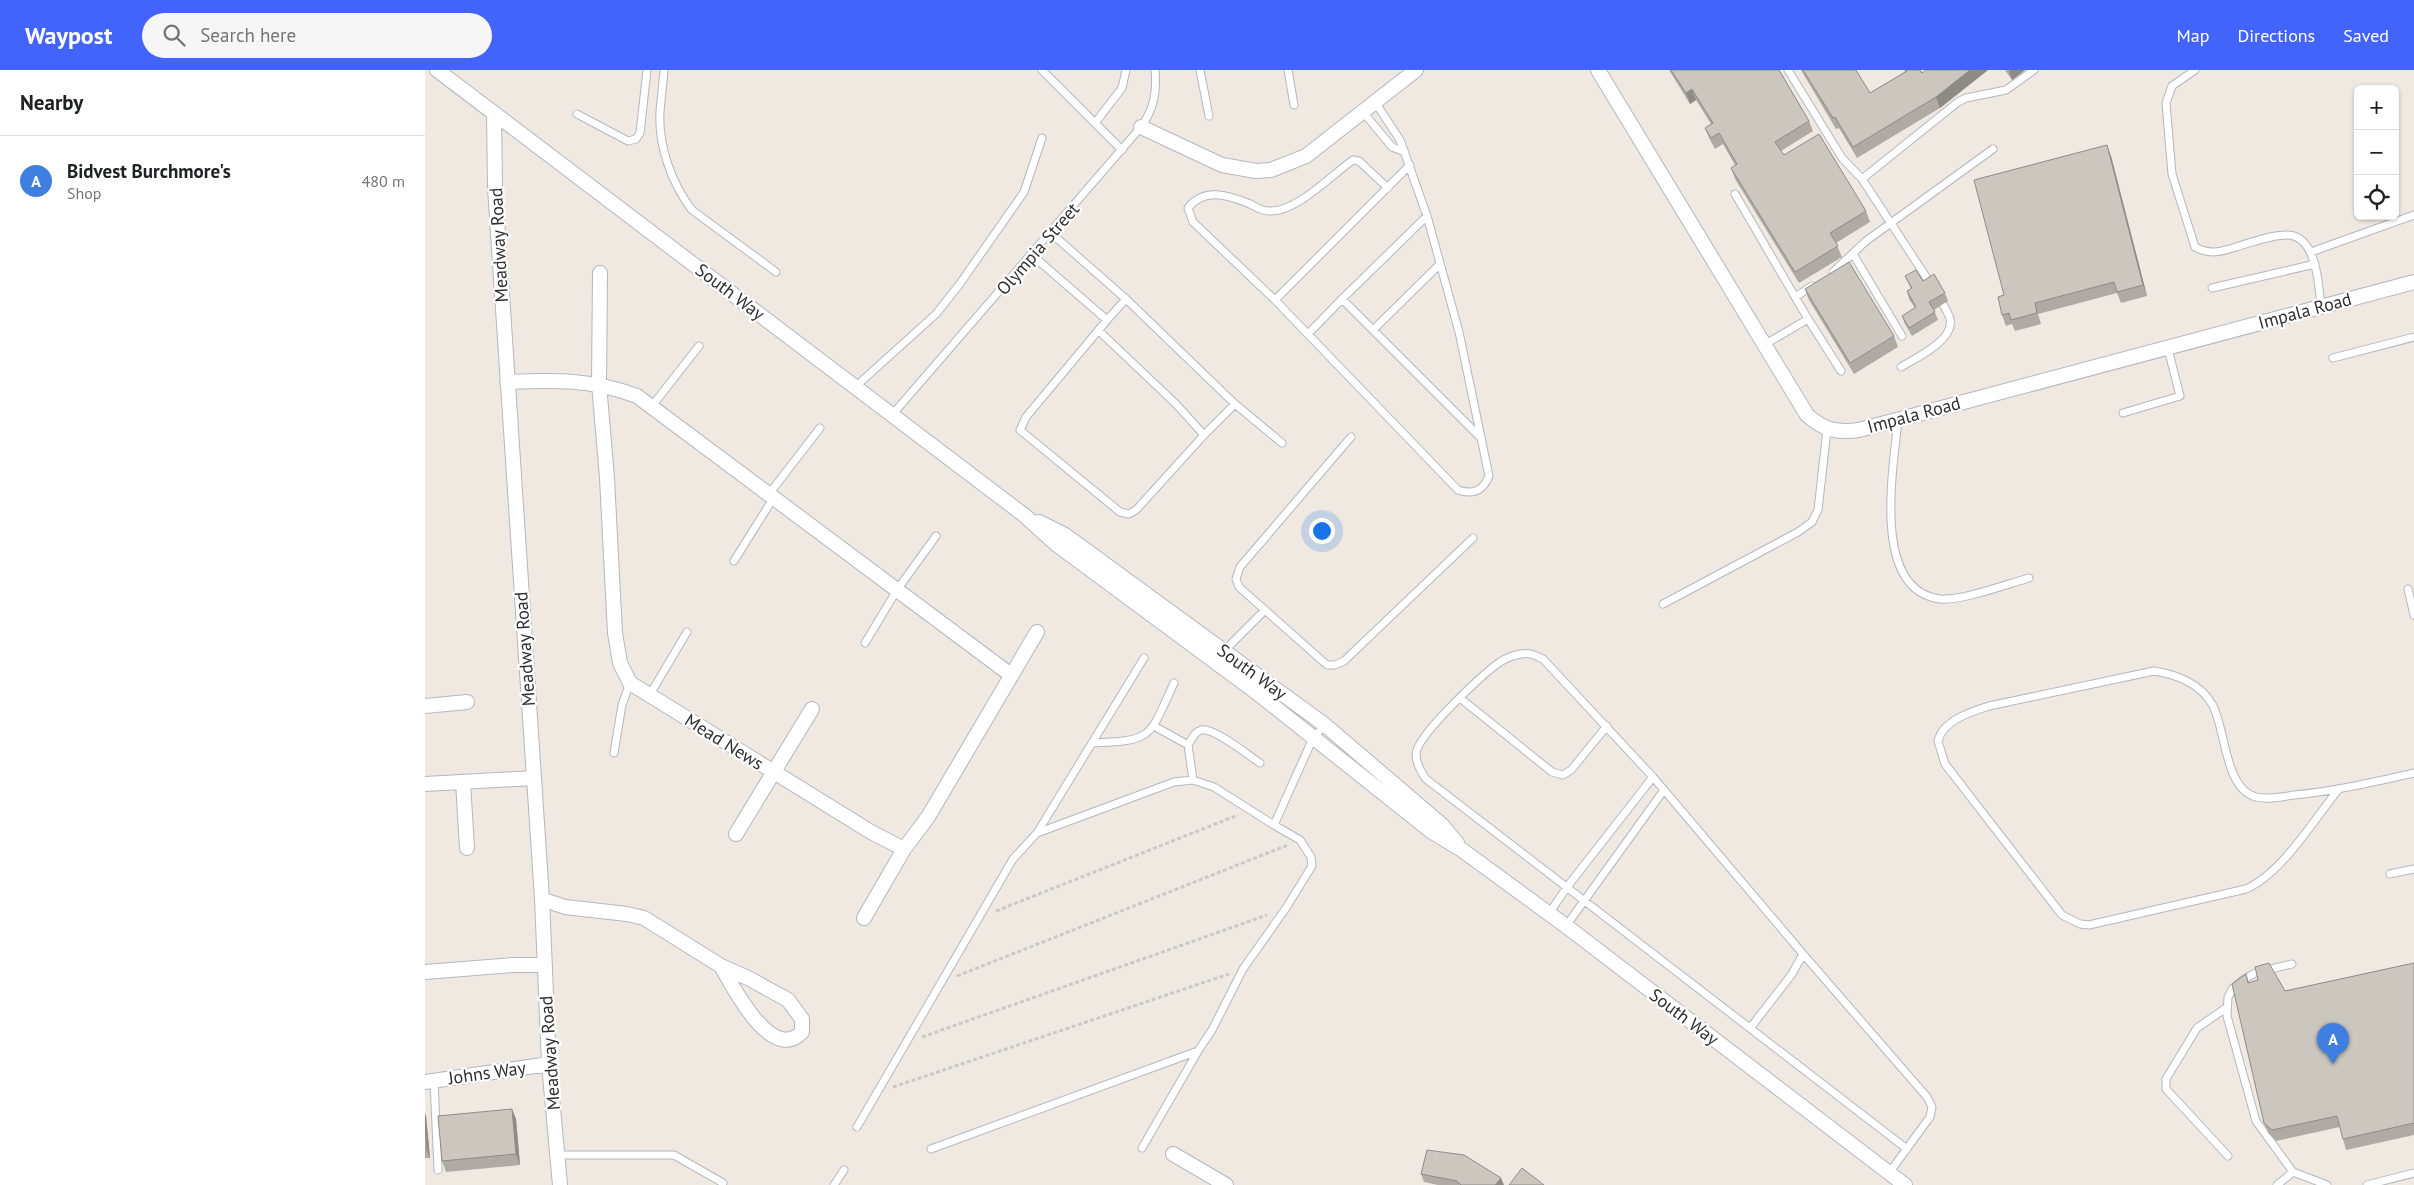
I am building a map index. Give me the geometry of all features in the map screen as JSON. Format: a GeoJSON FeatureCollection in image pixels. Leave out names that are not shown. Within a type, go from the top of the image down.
{"type":"FeatureCollection","features":[{"type":"Feature","properties":{"kind":"street","name":"South Way"},"geometry":{"type":"LineString","coordinates":[[437,70],[1024,515],[1065,535],[1219,656],[1313,738],[1433,832],[1462,850],[1548,915],[1566,926],[1905,1185]]}},
{"type":"Feature","properties":{"kind":"street"},"geometry":{"type":"LineString","coordinates":[[1141,127],[1222,165],[1256,171],[1271,170],[1306,156],[1416,70]]}},
{"type":"Feature","properties":{"kind":"street"},"geometry":{"type":"LineString","coordinates":[[1598,70],[1807,415],[1827,430]]}},
{"type":"Feature","properties":{"kind":"street","name":"Meadway Road"},"geometry":{"type":"LineString","coordinates":[[493,113],[495,188],[507,382],[543,899],[549,1064],[560,1185]]}},
{"type":"Feature","properties":{"kind":"street"},"geometry":{"type":"LineString","coordinates":[[600,272],[599,384],[607,478],[615,632],[620,663],[630,683]]}},
{"type":"Feature","properties":{"kind":"street","name":"Impala Road"},"geometry":{"type":"LineString","coordinates":[[1827,430],[1845,432],[1898,420],[2414,282]]}},
{"type":"Feature","properties":{"kind":"street"},"geometry":{"type":"LineString","coordinates":[[507,382],[575,380],[599,384],[637,396],[1011,676]]}},
{"type":"Feature","properties":{"kind":"street"},"geometry":{"type":"LineString","coordinates":[[864,918],[904,848],[928,817],[1037,632]]}},
{"type":"Feature","properties":{"kind":"street","name":"South Way"},"geometry":{"type":"LineString","coordinates":[[1219,656],[1325,725],[1442,825],[1462,850]]}},
{"type":"Feature","properties":{"kind":"street","name":"Mead News"},"geometry":{"type":"LineString","coordinates":[[630,683],[871,832],[904,848]]}},
{"type":"Feature","properties":{"kind":"street"},"geometry":{"type":"LineString","coordinates":[[425,706],[467,702]]}},
{"type":"Feature","properties":{"kind":"street"},"geometry":{"type":"LineString","coordinates":[[736,834],[811,709]]}},
{"type":"Feature","properties":{"kind":"street"},"geometry":{"type":"LineString","coordinates":[[425,784],[534,778]]}},
{"type":"Feature","properties":{"kind":"street"},"geometry":{"type":"LineString","coordinates":[[463,782],[467,848]]}},
{"type":"Feature","properties":{"kind":"street"},"geometry":{"type":"LineString","coordinates":[[543,899],[565,907],[627,914],[644,918],[721,966],[750,979],[788,1000],[802,1019],[802,1032],[797,1037],[787,1040],[779,1040],[770,1034],[750,1014],[721,966]]}},
{"type":"Feature","properties":{"kind":"street"},"geometry":{"type":"LineString","coordinates":[[425,972],[512,965],[545,965]]}},
{"type":"Feature","properties":{"kind":"street","name":"Johns Way"},"geometry":{"type":"LineString","coordinates":[[429,1081],[549,1064]]}},
{"type":"Feature","properties":{"kind":"street"},"geometry":{"type":"LineString","coordinates":[[1173,1154],[1226,1185]]}},
{"type":"Feature","properties":{"kind":"lane"},"geometry":{"type":"LineString","coordinates":[[577,114],[628,141],[636,139],[640,133],[647,70]]}},
{"type":"Feature","properties":{"kind":"lane"},"geometry":{"type":"LineString","coordinates":[[664,70],[660,113],[664,152],[683,199],[692,210],[776,272]]}},
{"type":"Feature","properties":{"kind":"lane"},"geometry":{"type":"LineString","coordinates":[[1042,70],[1123,150]]}},
{"type":"Feature","properties":{"kind":"lane"},"geometry":{"type":"LineString","coordinates":[[1095,123],[1121,88],[1125,70]]}},
{"type":"Feature","properties":{"kind":"lane","name":"Olympia Street"},"geometry":{"type":"LineString","coordinates":[[892,415],[1123,150],[1148,118],[1156,96],[1155,70]]}},
{"type":"Feature","properties":{"kind":"lane"},"geometry":{"type":"LineString","coordinates":[[1201,70],[1209,116]]}},
{"type":"Feature","properties":{"kind":"lane"},"geometry":{"type":"LineString","coordinates":[[1288,70],[1295,104]]}},
{"type":"Feature","properties":{"kind":"lane"},"geometry":{"type":"LineString","coordinates":[[1789,70],[1842,158],[1862,179],[1932,286]]}},
{"type":"Feature","properties":{"kind":"lane"},"geometry":{"type":"LineString","coordinates":[[1862,179],[1958,102],[1966,98],[2007,90],[2034,70]]}},
{"type":"Feature","properties":{"kind":"lane"},"geometry":{"type":"LineString","coordinates":[[2195,70],[2172,86],[2166,103],[2172,174],[2195,246],[2205,252],[2223,251],[2266,238],[2291,235],[2305,244],[2311,252],[2319,282],[2321,307]]}},
{"type":"Feature","properties":{"kind":"lane"},"geometry":{"type":"LineString","coordinates":[[1375,102],[1400,140],[1410,165],[1427,216],[1459,332],[1489,476],[1485,485],[1476,492],[1467,493],[1458,490],[1275,300],[1193,222],[1188,208],[1195,199],[1204,194],[1225,196],[1266,211],[1282,211],[1293,205],[1353,160],[1359,161],[1387,188]]}},
{"type":"Feature","properties":{"kind":"lane"},"geometry":{"type":"LineString","coordinates":[[1363,112],[1392,147],[1405,152]]}},
{"type":"Feature","properties":{"kind":"lane"},"geometry":{"type":"LineString","coordinates":[[855,387],[936,314],[959,285],[1024,192],[1042,138]]}},
{"type":"Feature","properties":{"kind":"lane"},"geometry":{"type":"LineString","coordinates":[[1830,275],[1866,241],[1993,149]]}},
{"type":"Feature","properties":{"kind":"lane"},"geometry":{"type":"LineString","coordinates":[[1275,300],[1410,165]]}},
{"type":"Feature","properties":{"kind":"lane"},"geometry":{"type":"LineString","coordinates":[[1735,194],[1808,319],[1841,371]]}},
{"type":"Feature","properties":{"kind":"lane"},"geometry":{"type":"LineString","coordinates":[[2311,252],[2414,215]]}},
{"type":"Feature","properties":{"kind":"lane"},"geometry":{"type":"LineString","coordinates":[[1308,334],[1427,216]]}},
{"type":"Feature","properties":{"kind":"lane"},"geometry":{"type":"LineString","coordinates":[[1051,233],[1126,299],[1235,404],[1282,443]]}},
{"type":"Feature","properties":{"kind":"lane"},"geometry":{"type":"LineString","coordinates":[[1853,254],[1902,336]]}},
{"type":"Feature","properties":{"kind":"lane"},"geometry":{"type":"LineString","coordinates":[[1031,255],[1107,320]]}},
{"type":"Feature","properties":{"kind":"lane"},"geometry":{"type":"LineString","coordinates":[[1373,330],[1440,264]]}},
{"type":"Feature","properties":{"kind":"lane"},"geometry":{"type":"LineString","coordinates":[[2213,288],[2315,264]]}},
{"type":"Feature","properties":{"kind":"lane"},"geometry":{"type":"LineString","coordinates":[[1795,297],[1823,280]]}},
{"type":"Feature","properties":{"kind":"lane"},"geometry":{"type":"LineString","coordinates":[[1126,299],[1026,417],[1020,430],[1023,434],[1120,512],[1129,514],[1135,510],[1235,404]]}},
{"type":"Feature","properties":{"kind":"lane"},"geometry":{"type":"LineString","coordinates":[[1342,299],[1482,438]]}},
{"type":"Feature","properties":{"kind":"lane"},"geometry":{"type":"LineString","coordinates":[[1901,367],[1942,341],[1949,331],[1950,320],[1943,304]]}},
{"type":"Feature","properties":{"kind":"lane"},"geometry":{"type":"LineString","coordinates":[[1764,345],[1808,319]]}},
{"type":"Feature","properties":{"kind":"lane"},"geometry":{"type":"LineString","coordinates":[[1099,331],[1176,404],[1204,435]]}},
{"type":"Feature","properties":{"kind":"lane"},"geometry":{"type":"LineString","coordinates":[[2333,358],[2414,337]]}},
{"type":"Feature","properties":{"kind":"lane"},"geometry":{"type":"LineString","coordinates":[[652,406],[699,346]]}},
{"type":"Feature","properties":{"kind":"lane"},"geometry":{"type":"LineString","coordinates":[[2123,413],[2180,396],[2168,349]]}},
{"type":"Feature","properties":{"kind":"lane"},"geometry":{"type":"LineString","coordinates":[[1898,420],[1889,512],[1895,549],[1906,577],[1917,589],[1942,599],[1963,596],[2029,578]]}},
{"type":"Feature","properties":{"kind":"lane"},"geometry":{"type":"LineString","coordinates":[[734,561],[772,496],[820,428]]}},
{"type":"Feature","properties":{"kind":"lane"},"geometry":{"type":"LineString","coordinates":[[1663,604],[1798,532],[1812,522],[1818,510],[1827,430]]}},
{"type":"Feature","properties":{"kind":"lane"},"geometry":{"type":"LineString","coordinates":[[1351,437],[1240,568],[1236,579],[1239,587],[1327,665],[1335,665],[1344,661],[1473,538]]}},
{"type":"Feature","properties":{"kind":"lane"},"geometry":{"type":"LineString","coordinates":[[865,643],[897,590],[936,536]]}},
{"type":"Feature","properties":{"kind":"lane"},"geometry":{"type":"LineString","coordinates":[[2408,589],[2414,615]]}},
{"type":"Feature","properties":{"kind":"lane"},"geometry":{"type":"LineString","coordinates":[[1219,656],[1265,610]]}},
{"type":"Feature","properties":{"kind":"lane"},"geometry":{"type":"LineString","coordinates":[[649,696],[687,632]]}},
{"type":"Feature","properties":{"kind":"lane"},"geometry":{"type":"LineString","coordinates":[[1889,1173],[1907,1149],[1931,1117],[1932,1107],[1927,1097],[1653,777],[1607,726],[1543,659],[1532,654],[1521,654],[1502,660],[1460,698],[1421,741],[1416,754],[1419,770],[1426,779],[1751,1027],[1907,1149]]}},
{"type":"Feature","properties":{"kind":"lane"},"geometry":{"type":"LineString","coordinates":[[857,1127],[1013,859],[1037,833],[1144,658]]}},
{"type":"Feature","properties":{"kind":"lane"},"geometry":{"type":"LineString","coordinates":[[2338,790],[2274,871],[2256,884],[2246,889],[2089,925],[2080,924],[2061,915],[1945,764],[1938,741],[1945,728],[1973,712],[1989,706],[2154,671],[2173,674],[2186,680],[2201,691],[2212,704],[2233,774],[2244,792],[2266,798],[2338,790],[2414,773]]}},
{"type":"Feature","properties":{"kind":"lane"},"geometry":{"type":"LineString","coordinates":[[614,753],[622,705],[630,683]]}},
{"type":"Feature","properties":{"kind":"lane"},"geometry":{"type":"LineString","coordinates":[[1092,743],[1129,742],[1145,736],[1154,726],[1174,683]]}},
{"type":"Feature","properties":{"kind":"lane"},"geometry":{"type":"LineString","coordinates":[[1460,698],[1552,772],[1563,775],[1571,770],[1607,726]]}},
{"type":"Feature","properties":{"kind":"lane"},"geometry":{"type":"LineString","coordinates":[[1274,825],[1313,738],[1325,725]]}},
{"type":"Feature","properties":{"kind":"lane"},"geometry":{"type":"LineString","coordinates":[[1154,726],[1188,745]]}},
{"type":"Feature","properties":{"kind":"lane"},"geometry":{"type":"LineString","coordinates":[[1193,780],[1188,745],[1195,733],[1203,730],[1213,732],[1260,763]]}},
{"type":"Feature","properties":{"kind":"lane"},"geometry":{"type":"LineString","coordinates":[[1548,915],[1567,887],[1653,777]]}},
{"type":"Feature","properties":{"kind":"lane"},"geometry":{"type":"LineString","coordinates":[[1037,833],[1174,782],[1193,780],[1214,787],[1300,840],[1311,856],[1312,866],[1286,908],[1243,969],[1212,1030],[1142,1148]]}},
{"type":"Feature","properties":{"kind":"lane"},"geometry":{"type":"LineString","coordinates":[[1566,926],[1664,790]]}},
{"type":"Feature","properties":{"kind":"lane"},"geometry":{"type":"LineString","coordinates":[[2390,874],[2414,869]]}},
{"type":"Feature","properties":{"kind":"lane"},"geometry":{"type":"LineString","coordinates":[[1751,1027],[1788,979],[1803,954]]}},
{"type":"Feature","properties":{"kind":"lane"},"geometry":{"type":"LineString","coordinates":[[2292,964],[2255,973],[2243,980],[2233,988],[2228,997],[2226,1008],[2256,1121],[2293,1172],[2327,1185]]}},
{"type":"Feature","properties":{"kind":"lane"},"geometry":{"type":"LineString","coordinates":[[2226,1008],[2197,1028],[2166,1079],[2166,1089],[2228,1156]]}},
{"type":"Feature","properties":{"kind":"lane"},"geometry":{"type":"LineString","coordinates":[[931,1149],[1198,1051]]}},
{"type":"Feature","properties":{"kind":"lane"},"geometry":{"type":"LineString","coordinates":[[429,1081],[438,1170]]}},
{"type":"Feature","properties":{"kind":"lane"},"geometry":{"type":"LineString","coordinates":[[558,1155],[674,1155],[723,1183]]}},
{"type":"Feature","properties":{"kind":"lane"},"geometry":{"type":"LineString","coordinates":[[834,1185],[843,1170]]}},
{"type":"Feature","properties":{"kind":"lane"},"geometry":{"type":"LineString","coordinates":[[2277,1185],[2293,1172]]}},
{"type":"Feature","properties":{"kind":"lane"},"geometry":{"type":"LineString","coordinates":[[2367,1185],[2414,1173]]}},
{"type":"Feature","properties":{"kind":"path"},"geometry":{"type":"LineString","coordinates":[[979,918],[1250,810]]}},
{"type":"Feature","properties":{"kind":"path"},"geometry":{"type":"LineString","coordinates":[[941,982],[1300,840]]}},
{"type":"Feature","properties":{"kind":"path"},"geometry":{"type":"LineString","coordinates":[[906,1043],[1286,908]]}},
{"type":"Feature","properties":{"kind":"path"},"geometry":{"type":"LineString","coordinates":[[878,1092],[1243,969]]}},
{"type":"Feature","properties":{"kind":"building"},"geometry":{"type":"Polygon","coordinates":[[[1671,70],[1779,70],[1809,121],[1775,142],[1784,155],[1819,134],[1866,211],[1830,233],[1838,246],[1795,272],[1731,168],[1737,164],[1719,133],[1711,138],[1705,128],[1713,123],[1692,89],[1686,93],[1671,70]]]}},
{"type":"Feature","properties":{"kind":"building"},"geometry":{"type":"Polygon","coordinates":[[[1803,70],[1856,70],[1870,93],[1906,70],[1920,70],[1922,73],[1926,70],[1970,70],[1936,97],[1853,147],[1803,70]]]}},
{"type":"Feature","properties":{"kind":"building"},"geometry":{"type":"Polygon","coordinates":[[[2107,145],[2143,285],[2117,292],[2114,282],[2035,303],[2037,313],[2011,320],[2009,313],[2002,315],[1998,297],[2004,295],[1974,180],[2107,145]]]}},
{"type":"Feature","properties":{"kind":"building"},"geometry":{"type":"Polygon","coordinates":[[[1849,262],[1894,336],[1850,363],[1805,289],[1849,262]]]}},
{"type":"Feature","properties":{"kind":"building"},"geometry":{"type":"Polygon","coordinates":[[[1916,270],[1923,281],[1934,274],[1945,293],[1929,302],[1935,312],[1909,328],[1902,316],[1916,307],[1907,291],[1912,288],[1905,276],[1916,270]]]}},
{"type":"Feature","properties":{"kind":"building"},"geometry":{"type":"Polygon","coordinates":[[[2269,963],[2285,991],[2414,963],[2414,1123],[2343,1139],[2337,1116],[2272,1130],[2264,1123],[2232,984],[2246,974],[2248,983],[2258,980],[2255,967],[2269,963]]]}},
{"type":"Feature","properties":{"kind":"building"},"geometry":{"type":"Polygon","coordinates":[[[512,1109],[516,1154],[442,1161],[438,1116],[512,1109]]]}},
{"type":"Feature","properties":{"kind":"building"},"geometry":{"type":"Polygon","coordinates":[[[425,1126],[427,1150],[425,1150],[425,1126]]]}},
{"type":"Feature","properties":{"kind":"building"},"geometry":{"type":"Polygon","coordinates":[[[1427,1150],[1464,1155],[1501,1178],[1495,1185],[1461,1185],[1457,1181],[1421,1174],[1427,1150]]]}},
{"type":"Feature","properties":{"kind":"building"},"geometry":{"type":"Polygon","coordinates":[[[1522,1168],[1544,1185],[1509,1185],[1522,1168]]]}},
{"type":"Feature","properties":{"kind":"place","name":"Bidvest Burchmore's"},"geometry":{"type":"Point","coordinates":[2333,1064]}}]}
